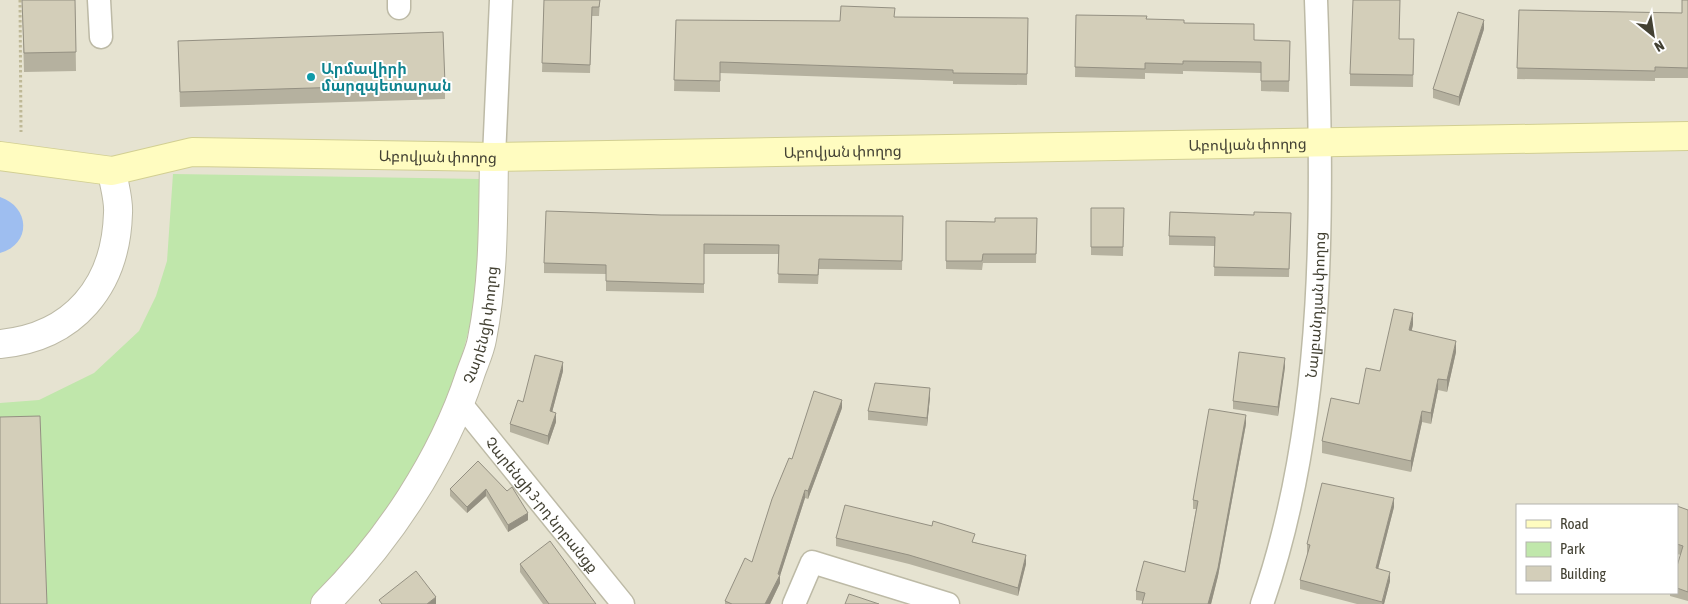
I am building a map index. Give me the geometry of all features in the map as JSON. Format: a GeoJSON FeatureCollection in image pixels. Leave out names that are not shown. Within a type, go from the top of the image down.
{"type":"FeatureCollection","features":[{"type":"Feature","properties":{"kind":"main road","name":"Աբովյան փողոց"},"geometry":{"type":"LineString","coordinates":[[11,158],[112,171],[192,152],[494,157],[1688,136]]}},
{"type":"Feature","properties":{"kind":"street"},"geometry":{"type":"LineString","coordinates":[[99,0],[101,37]]}},
{"type":"Feature","properties":{"kind":"street","name":"Չարենցի փողոց"},"geometry":{"type":"LineString","coordinates":[[325,604],[351,578],[392,525],[429,468],[461,404],[482,340],[489,286],[501,0]]}},
{"type":"Feature","properties":{"kind":"street","name":"Նալբանդյան փողոց"},"geometry":{"type":"LineString","coordinates":[[1262,604],[1276,563],[1306,422],[1319,264],[1321,141],[1316,0]]}},
{"type":"Feature","properties":{"kind":"street"},"geometry":{"type":"LineString","coordinates":[[0,344],[15,342],[44,333],[70,318],[94,296],[112,259],[118,212],[112,171]]}},
{"type":"Feature","properties":{"kind":"street","name":"Չարենցի 3-րդ նրբանցք"},"geometry":{"type":"LineString","coordinates":[[461,404],[623,604]]}},
{"type":"Feature","properties":{"kind":"street"},"geometry":{"type":"LineString","coordinates":[[794,604],[812,562],[948,604]]}},
{"type":"Feature","properties":{"kind":"path"},"geometry":{"type":"LineString","coordinates":[[11,158],[20,0]]}},
{"type":"Feature","properties":{"kind":"shaded area"},"geometry":{"type":"Polygon","coordinates":[[[0,0],[1688,0],[1688,604],[0,604],[0,0]]]}},
{"type":"Feature","properties":{"kind":"green space"},"geometry":{"type":"Polygon","coordinates":[[[173,174],[480,179],[480,286],[450,402],[396,510],[310,604],[0,604],[0,403],[39,400],[94,373],[139,331],[156,296],[167,261],[173,174]]]}},
{"type":"Feature","properties":{"kind":"water"},"geometry":{"type":"Polygon","coordinates":[[[0,197],[10,202],[17,209],[22,217],[23,225],[22,234],[18,242],[0,253],[0,197]]]}},
{"type":"Feature","properties":{"kind":"building"},"geometry":{"type":"Polygon","coordinates":[[[22,0],[75,0],[76,52],[24,53],[22,0]]]}},
{"type":"Feature","properties":{"kind":"building"},"geometry":{"type":"Polygon","coordinates":[[[544,0],[600,0],[599,7],[592,7],[590,65],[542,63],[544,0]]]}},
{"type":"Feature","properties":{"kind":"building"},"geometry":{"type":"Polygon","coordinates":[[[1353,0],[1400,0],[1399,39],[1414,39],[1413,75],[1350,74],[1353,0]]]}},
{"type":"Feature","properties":{"kind":"building"},"geometry":{"type":"Polygon","coordinates":[[[1682,0],[1688,0],[1688,68],[1655,67],[1655,71],[1517,68],[1519,10],[1682,13],[1682,0]]]}},
{"type":"Feature","properties":{"kind":"building"},"geometry":{"type":"Polygon","coordinates":[[[841,6],[895,8],[894,17],[1028,18],[1027,74],[953,73],[953,70],[720,62],[720,81],[674,80],[676,20],[840,21],[841,6]]]}},
{"type":"Feature","properties":{"kind":"building"},"geometry":{"type":"Polygon","coordinates":[[[1458,12],[1484,20],[1459,97],[1433,89],[1458,12]]]}},
{"type":"Feature","properties":{"kind":"building"},"geometry":{"type":"Polygon","coordinates":[[[1076,15],[1147,16],[1146,19],[1184,20],[1184,23],[1254,24],[1254,40],[1290,41],[1289,81],[1261,81],[1261,62],[1183,61],[1183,64],[1145,63],[1145,69],[1075,67],[1076,15]]]}},
{"type":"Feature","properties":{"kind":"building","name":"Արմավիրի մարզպետարան"},"geometry":{"type":"Polygon","coordinates":[[[443,32],[445,84],[180,92],[178,41],[443,32]]]}},
{"type":"Feature","properties":{"kind":"building"},"geometry":{"type":"Polygon","coordinates":[[[1091,208],[1124,208],[1123,247],[1091,247],[1091,208]]]}},
{"type":"Feature","properties":{"kind":"building"},"geometry":{"type":"Polygon","coordinates":[[[546,211],[661,215],[903,216],[902,261],[819,259],[818,275],[778,274],[779,245],[704,244],[704,284],[606,281],[606,265],[544,263],[546,211]]]}},
{"type":"Feature","properties":{"kind":"building"},"geometry":{"type":"Polygon","coordinates":[[[1170,212],[1254,215],[1254,212],[1291,213],[1289,269],[1214,267],[1215,237],[1169,236],[1170,212]]]}},
{"type":"Feature","properties":{"kind":"building"},"geometry":{"type":"Polygon","coordinates":[[[995,218],[1037,218],[1036,254],[983,254],[982,261],[946,261],[946,221],[995,222],[995,218]]]}},
{"type":"Feature","properties":{"kind":"building"},"geometry":{"type":"Polygon","coordinates":[[[1394,309],[1413,313],[1409,330],[1456,341],[1447,380],[1438,379],[1431,413],[1422,411],[1411,461],[1322,441],[1331,398],[1359,404],[1366,368],[1380,371],[1394,309]]]}},
{"type":"Feature","properties":{"kind":"building"},"geometry":{"type":"Polygon","coordinates":[[[1239,352],[1285,358],[1278,407],[1233,401],[1239,352]]]}},
{"type":"Feature","properties":{"kind":"building"},"geometry":{"type":"Polygon","coordinates":[[[535,355],[563,362],[550,411],[556,413],[548,436],[510,424],[518,400],[523,402],[535,355]]]}},
{"type":"Feature","properties":{"kind":"building"},"geometry":{"type":"Polygon","coordinates":[[[875,383],[930,388],[927,418],[868,411],[875,383]]]}},
{"type":"Feature","properties":{"kind":"building"},"geometry":{"type":"Polygon","coordinates":[[[814,391],[842,400],[808,491],[805,490],[778,574],[780,575],[765,604],[732,604],[725,601],[745,558],[752,562],[772,499],[789,458],[792,459],[814,391]]]}},
{"type":"Feature","properties":{"kind":"building"},"geometry":{"type":"Polygon","coordinates":[[[1209,409],[1246,415],[1218,568],[1208,604],[1142,604],[1145,593],[1136,591],[1144,561],[1185,572],[1198,501],[1193,500],[1209,409]]]}},
{"type":"Feature","properties":{"kind":"building"},"geometry":{"type":"Polygon","coordinates":[[[40,416],[47,604],[0,604],[0,417],[40,416]]]}},
{"type":"Feature","properties":{"kind":"building"},"geometry":{"type":"Polygon","coordinates":[[[478,461],[507,491],[512,487],[528,513],[508,525],[486,489],[467,507],[450,489],[478,461]]]}},
{"type":"Feature","properties":{"kind":"building"},"geometry":{"type":"Polygon","coordinates":[[[1322,483],[1394,498],[1376,568],[1390,572],[1382,602],[1300,580],[1310,545],[1307,544],[1322,483]]]}},
{"type":"Feature","properties":{"kind":"building"},"geometry":{"type":"Polygon","coordinates":[[[845,505],[932,526],[933,521],[975,534],[972,542],[1026,555],[1018,588],[909,555],[836,538],[845,505]]]}},
{"type":"Feature","properties":{"kind":"building"},"geometry":{"type":"Polygon","coordinates":[[[1678,506],[1688,510],[1688,592],[1678,588],[1678,563],[1683,546],[1678,544],[1678,506]]]}},
{"type":"Feature","properties":{"kind":"building"},"geometry":{"type":"Polygon","coordinates":[[[550,541],[596,604],[549,604],[520,564],[550,541]]]}},
{"type":"Feature","properties":{"kind":"building"},"geometry":{"type":"Polygon","coordinates":[[[416,571],[436,597],[427,604],[382,604],[379,600],[416,571]]]}},
{"type":"Feature","properties":{"kind":"building"},"geometry":{"type":"Polygon","coordinates":[[[849,594],[879,604],[845,604],[849,594]]]}},
{"type":"Feature","properties":{"kind":"place","name":"Արմավիրի մարզպետարան"},"geometry":{"type":"Point","coordinates":[311,77]}}]}
